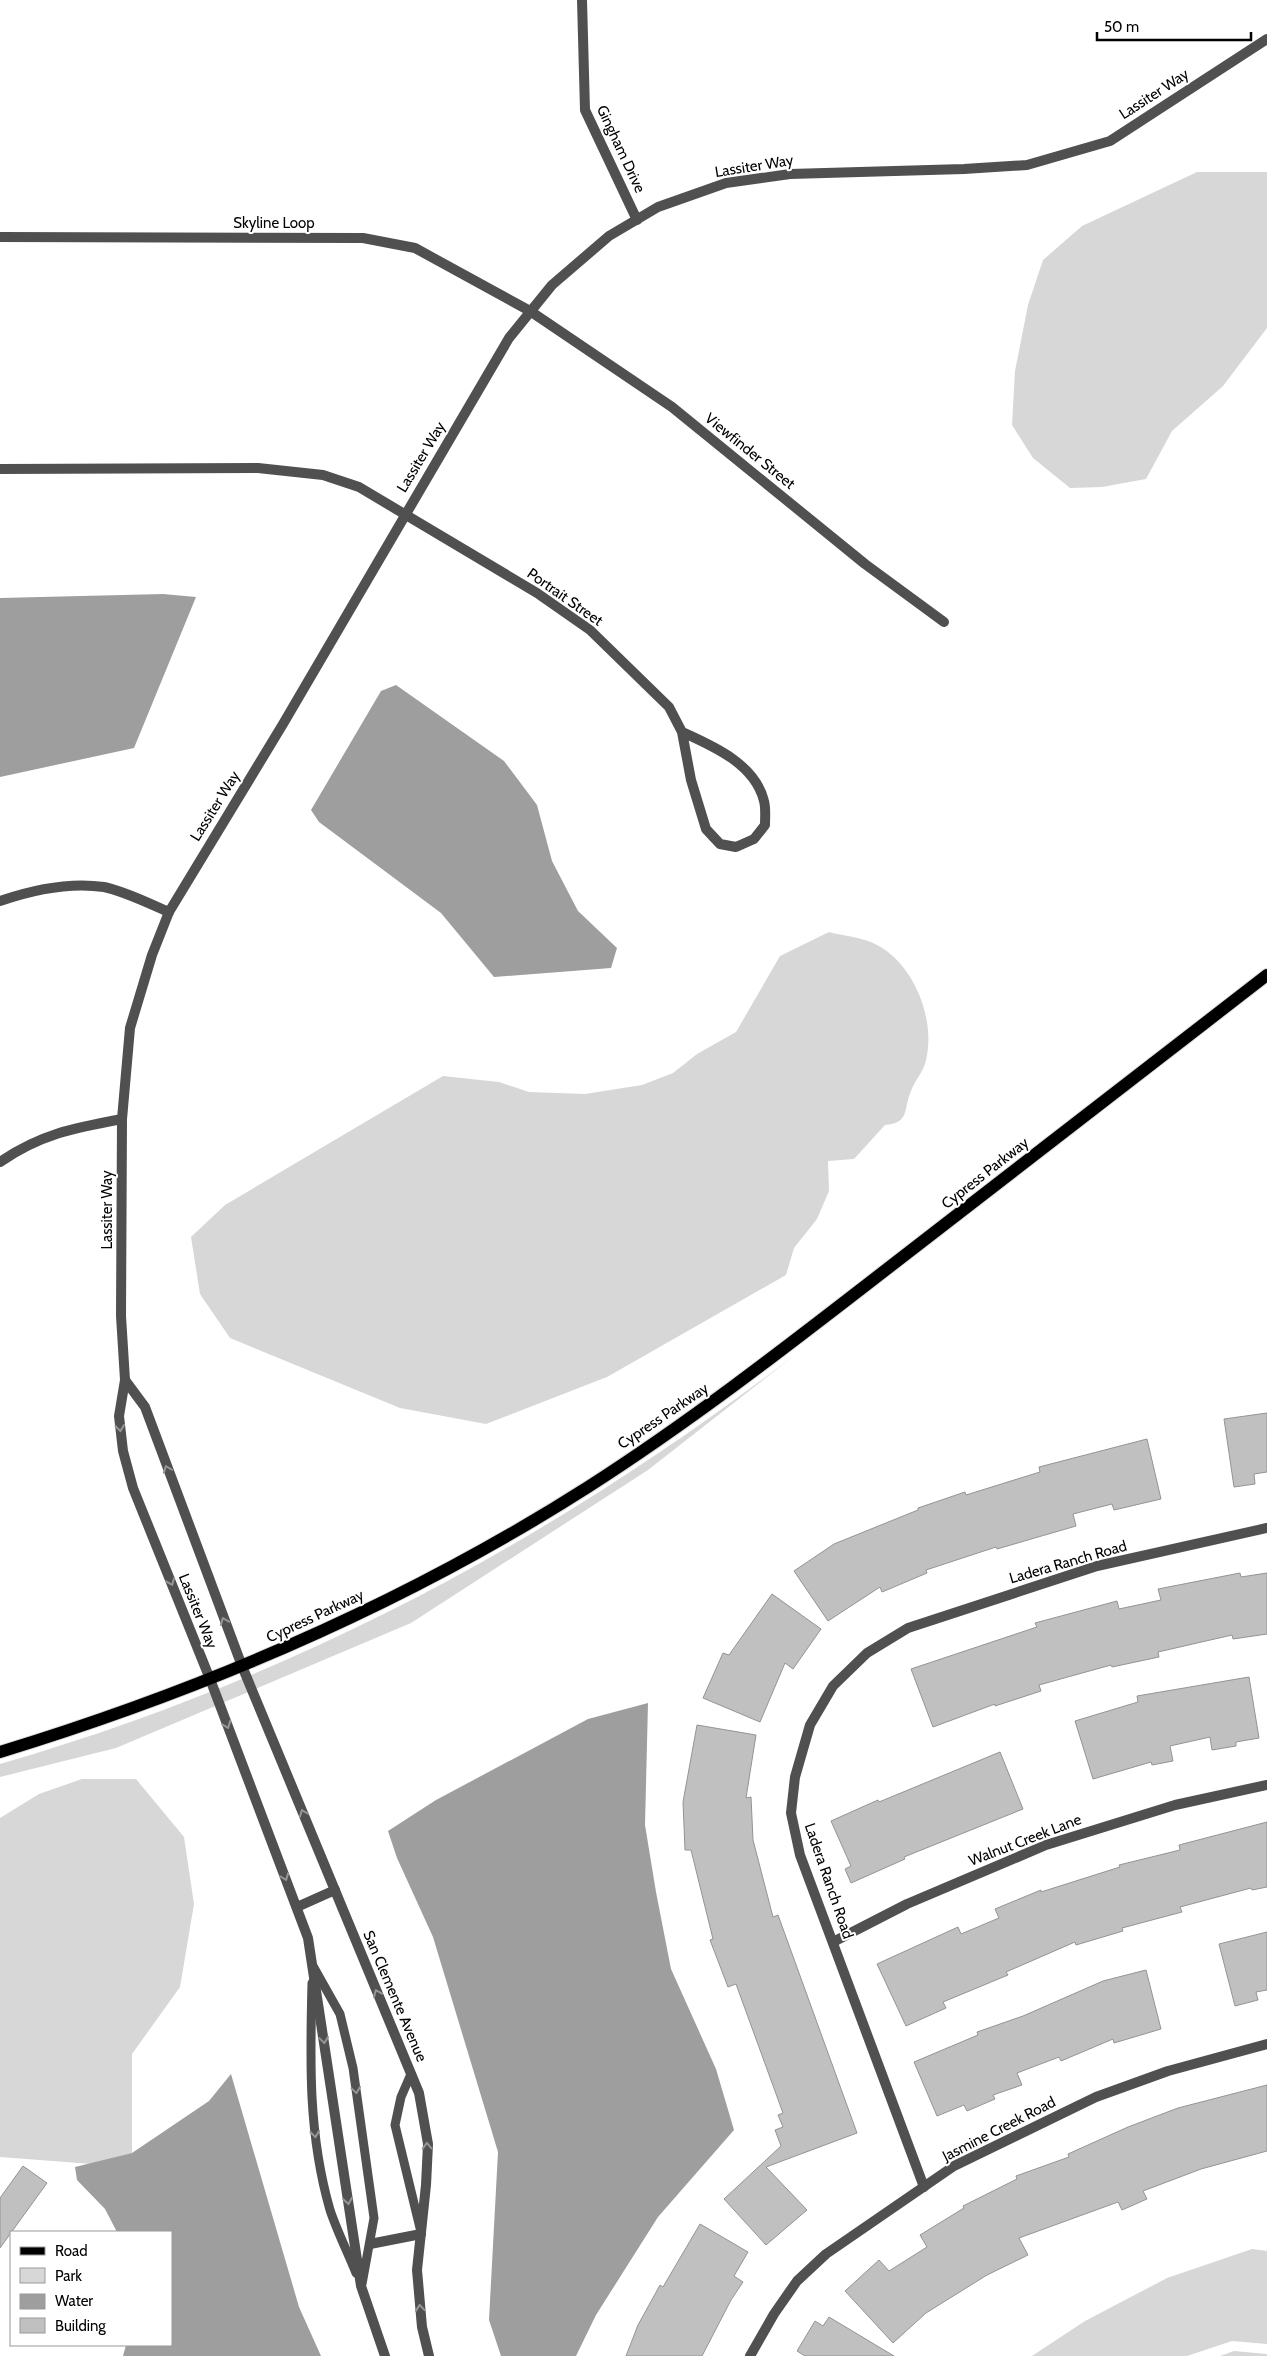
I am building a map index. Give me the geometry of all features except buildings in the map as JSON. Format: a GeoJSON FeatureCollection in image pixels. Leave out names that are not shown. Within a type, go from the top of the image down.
{"type":"FeatureCollection","features":[{"type":"Feature","properties":{"kind":"main road","name":"Cypress Parkway"},"geometry":{"type":"LineString","coordinates":[[0,1752],[136,1708],[328,1629],[460,1562],[588,1487],[691,1418],[934,1233],[1267,974]]}},
{"type":"Feature","properties":{"kind":"street","name":"Gingham Drive"},"geometry":{"type":"LineString","coordinates":[[582,0],[585,110],[637,220]]}},
{"type":"Feature","properties":{"kind":"street","name":"Lassiter Way"},"geometry":{"type":"LineString","coordinates":[[210,1679],[134,1488],[123,1451],[119,1416],[125,1380],[121,1316],[122,1119],[130,1028],[152,955],[169,912],[283,724],[509,338],[552,285],[609,236],[658,207],[726,182],[790,174],[964,169],[1027,165],[1110,141],[1267,39]]}},
{"type":"Feature","properties":{"kind":"street","name":"Skyline Loop"},"geometry":{"type":"LineString","coordinates":[[0,237],[363,238],[415,248],[530,312]]}},
{"type":"Feature","properties":{"kind":"street","name":"Viewfinder Street"},"geometry":{"type":"LineString","coordinates":[[530,312],[672,407],[865,564],[944,622]]}},
{"type":"Feature","properties":{"kind":"street"},"geometry":{"type":"LineString","coordinates":[[0,469],[258,468],[323,475],[359,487],[404,515]]}},
{"type":"Feature","properties":{"kind":"street","name":"Portrait Street"},"geometry":{"type":"LineString","coordinates":[[404,515],[537,593],[590,630],[669,708],[682,732],[691,780],[706,829],[720,844],[736,847],[754,839],[765,825],[764,801],[753,778],[720,749],[682,732]]}},
{"type":"Feature","properties":{"kind":"street"},"geometry":{"type":"LineString","coordinates":[[0,901],[16,895],[66,886],[104,887],[169,912]]}},
{"type":"Feature","properties":{"kind":"street"},"geometry":{"type":"LineString","coordinates":[[0,1162],[23,1146],[53,1133],[122,1119]]}},
{"type":"Feature","properties":{"kind":"street","name":"Lassiter Way"},"geometry":{"type":"LineString","coordinates":[[125,1380],[145,1407],[242,1666]]}},
{"type":"Feature","properties":{"kind":"street","name":"Ladera Ranch Road"},"geometry":{"type":"LineString","coordinates":[[924,2187],[800,1855],[791,1813],[795,1777],[810,1725],[833,1686],[867,1652],[908,1628],[1097,1566],[1267,1528]]}},
{"type":"Feature","properties":{"kind":"street","name":"San Clemente Avenue"},"geometry":{"type":"LineString","coordinates":[[242,1666],[419,2093],[428,2144],[417,2270],[422,2327],[429,2356]]}},
{"type":"Feature","properties":{"kind":"street"},"geometry":{"type":"LineString","coordinates":[[210,1679],[308,1938],[361,2286],[384,2356]]}},
{"type":"Feature","properties":{"kind":"street","name":"Walnut Creek Lane"},"geometry":{"type":"LineString","coordinates":[[833,1942],[907,1904],[1046,1845],[1175,1805],[1267,1785]]}},
{"type":"Feature","properties":{"kind":"street"},"geometry":{"type":"LineString","coordinates":[[297,1907],[335,1890]]}},
{"type":"Feature","properties":{"kind":"street","name":"Jasmine Creek Road"},"geometry":{"type":"LineString","coordinates":[[750,2356],[774,2314],[797,2281],[826,2254],[954,2166],[1096,2097],[1168,2071],[1267,2044]]}},
{"type":"Feature","properties":{"kind":"street"},"geometry":{"type":"LineString","coordinates":[[370,2244],[421,2234]]}},
{"type":"Feature","properties":{"kind":"lane"},"geometry":{"type":"LineString","coordinates":[[312,1963],[340,2014],[353,2068],[374,2218],[361,2286]]}},
{"type":"Feature","properties":{"kind":"lane"},"geometry":{"type":"LineString","coordinates":[[312,1963],[310,2080],[317,2150],[331,2211],[361,2286]]}},
{"type":"Feature","properties":{"kind":"lane"},"geometry":{"type":"LineString","coordinates":[[411,2074],[401,2097],[395,2125],[421,2234]]}},
{"type":"Feature","properties":{"kind":"green space"},"geometry":{"type":"Polygon","coordinates":[[[1197,172],[1267,172],[1267,328],[1223,386],[1172,431],[1146,479],[1102,487],[1070,488],[1033,458],[1012,425],[1015,371],[1028,305],[1043,260],[1082,226],[1197,172]]]}},
{"type":"Feature","properties":{"kind":"green space"},"geometry":{"type":"Polygon","coordinates":[[[829,932],[871,942],[890,954],[902,965],[919,995],[925,1011],[928,1044],[925,1064],[911,1091],[902,1118],[898,1122],[885,1125],[854,1159],[828,1161],[829,1191],[817,1219],[794,1248],[786,1275],[607,1377],[486,1424],[400,1408],[230,1338],[200,1294],[191,1237],[225,1205],[443,1076],[499,1082],[529,1092],[585,1094],[642,1085],[673,1073],[697,1054],[736,1032],[780,956],[829,932]]]}},
{"type":"Feature","properties":{"kind":"green space"},"geometry":{"type":"Polygon","coordinates":[[[800,1351],[648,1470],[411,1623],[116,1748],[0,1777],[0,1764],[110,1729],[216,1690],[319,1645],[420,1596],[518,1542],[613,1483],[707,1419],[800,1351]]]}},
{"type":"Feature","properties":{"kind":"green space"},"geometry":{"type":"Polygon","coordinates":[[[82,1779],[136,1779],[184,1837],[194,1904],[180,1987],[132,2054],[132,2153],[92,2164],[0,2157],[0,1818],[39,1794],[82,1779]]]}},
{"type":"Feature","properties":{"kind":"green space"},"geometry":{"type":"Polygon","coordinates":[[[1252,2249],[1267,2251],[1267,2344],[1232,2341],[1187,2356],[1032,2356],[1085,2321],[1167,2278],[1252,2249]]]}},
{"type":"Feature","properties":{"kind":"green space"},"geometry":{"type":"Polygon","coordinates":[[[1234,2351],[1267,2354],[1267,2356],[1220,2356],[1234,2351]]]}},
{"type":"Feature","properties":{"kind":"water"},"geometry":{"type":"Polygon","coordinates":[[[163,594],[196,597],[134,748],[0,777],[0,598],[163,594]]]}},
{"type":"Feature","properties":{"kind":"water"},"geometry":{"type":"Polygon","coordinates":[[[396,685],[504,761],[537,805],[552,861],[578,911],[617,948],[611,968],[494,977],[441,913],[319,822],[311,810],[381,691],[396,685]]]}},
{"type":"Feature","properties":{"kind":"water"},"geometry":{"type":"Polygon","coordinates":[[[648,1703],[645,1825],[671,1969],[716,2069],[734,2130],[658,2217],[596,2315],[576,2356],[501,2356],[489,2320],[498,2152],[433,1937],[397,1858],[388,1831],[436,1800],[588,1719],[648,1703]]]}},
{"type":"Feature","properties":{"kind":"water"},"geometry":{"type":"Polygon","coordinates":[[[231,2074],[299,2307],[321,2356],[123,2356],[126,2346],[172,2346],[172,2231],[116,2231],[105,2209],[77,2180],[75,2167],[132,2153],[209,2101],[231,2074]]]}}]}
